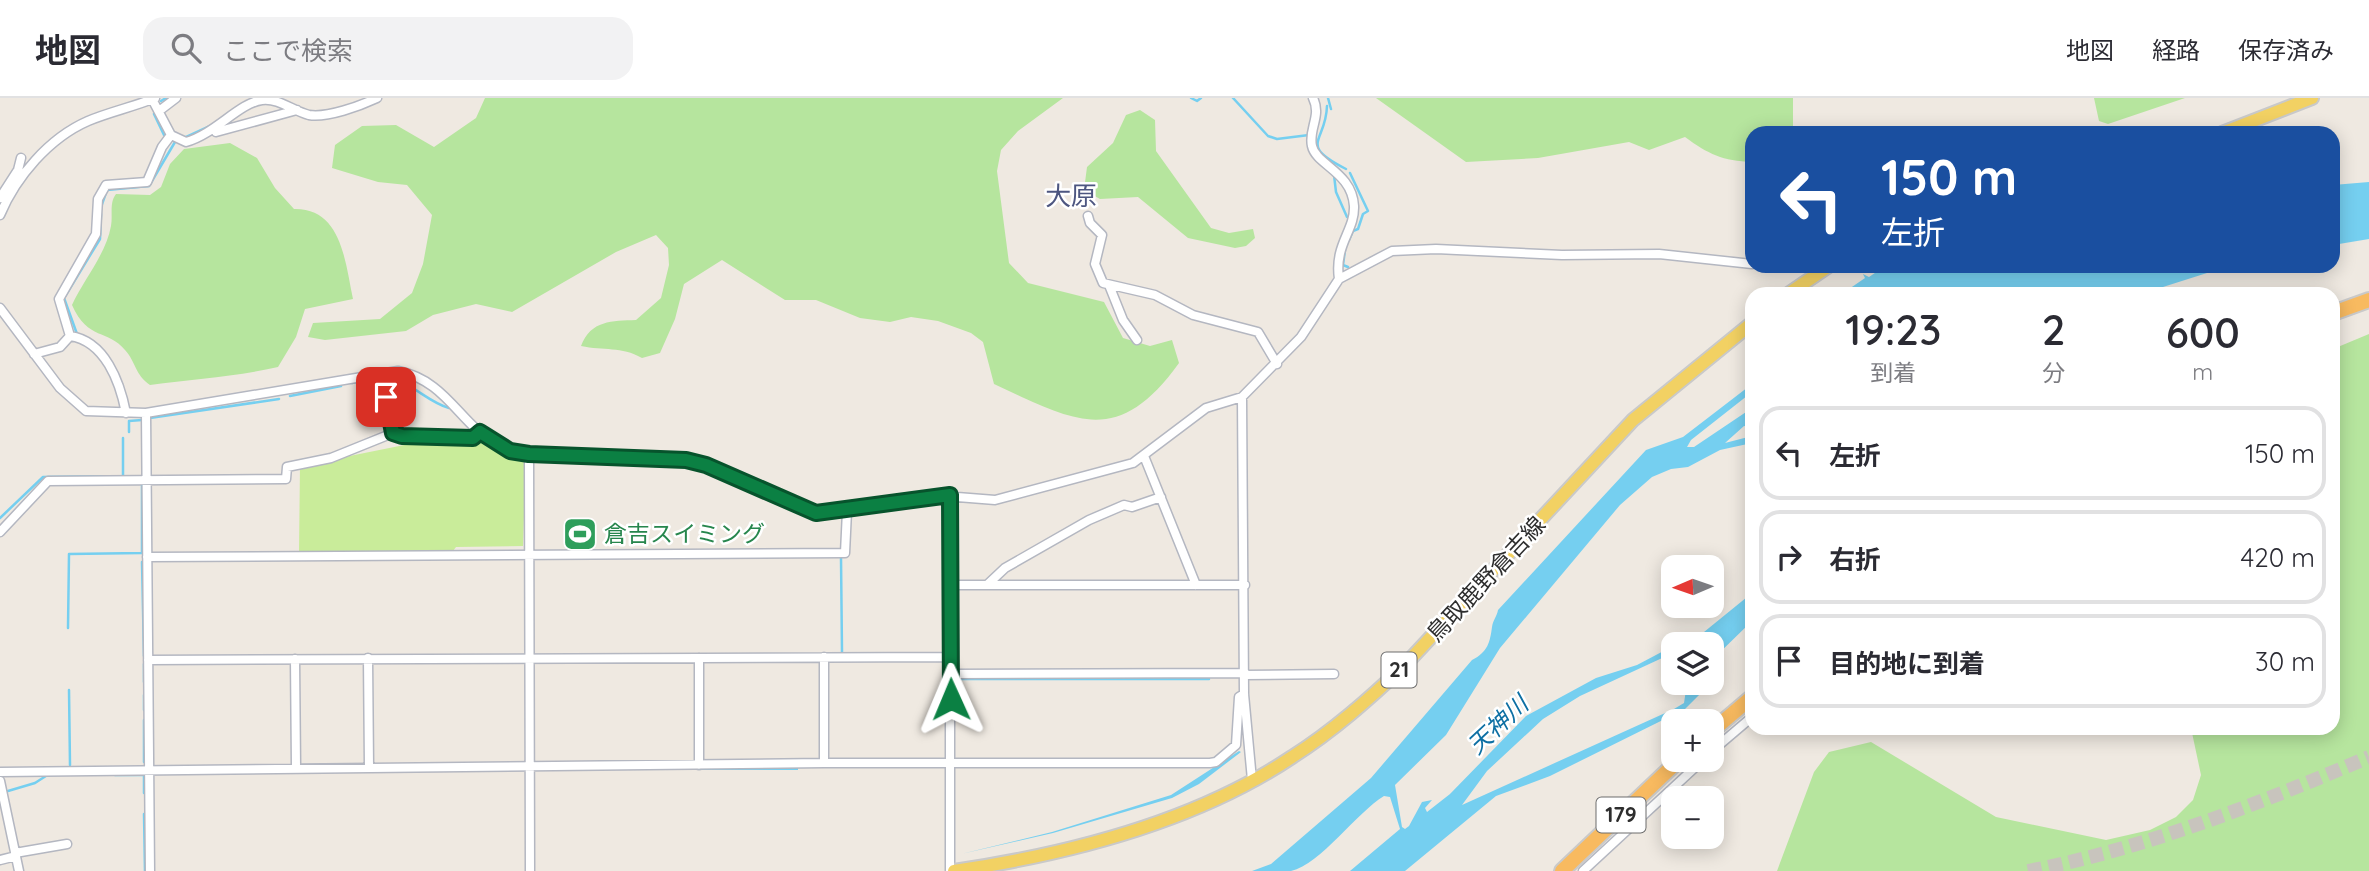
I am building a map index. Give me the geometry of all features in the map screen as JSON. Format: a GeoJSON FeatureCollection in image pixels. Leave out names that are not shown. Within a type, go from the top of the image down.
{"type":"FeatureCollection","features":[{"type":"Feature","properties":{"kind":"highway"},"geometry":{"type":"LineString","coordinates":[[2340,310],[2369,300]]}},
{"type":"Feature","properties":{"kind":"highway"},"geometry":{"type":"LineString","coordinates":[[1724,721],[1745,703]]}},
{"type":"Feature","properties":{"kind":"highway","name":"179"},"geometry":{"type":"LineString","coordinates":[[1562,871],[1666,772]]}},
{"type":"Feature","properties":{"kind":"main road"},"geometry":{"type":"LineString","coordinates":[[2240,126],[2312,98]]}},
{"type":"Feature","properties":{"kind":"main road"},"geometry":{"type":"LineString","coordinates":[[1798,287],[1819,273]]}},
{"type":"Feature","properties":{"kind":"main road","name":"鳥取鹿野倉吉線"},"geometry":{"type":"LineString","coordinates":[[952,871],[1057,850],[1144,826],[1252,780],[1292,758],[1366,701],[1460,609],[1633,420],[1745,329]]}},
{"type":"Feature","properties":{"kind":"street"},"geometry":{"type":"LineString","coordinates":[[159,111],[176,98]]}},
{"type":"Feature","properties":{"kind":"street"},"geometry":{"type":"LineString","coordinates":[[211,133],[254,102],[271,99],[310,115],[329,115],[377,98]]}},
{"type":"Feature","properties":{"kind":"street"},"geometry":{"type":"LineString","coordinates":[[1313,98],[1317,115],[1311,145],[1316,155],[1341,176],[1350,190],[1354,206],[1337,263],[1339,279]]}},
{"type":"Feature","properties":{"kind":"street"},"geometry":{"type":"LineString","coordinates":[[0,215],[8,197],[37,159],[60,136],[89,120],[154,99],[172,135],[186,142],[297,110]]}},
{"type":"Feature","properties":{"kind":"street"},"geometry":{"type":"LineString","coordinates":[[70,336],[59,299],[96,234],[100,193],[106,185],[147,182],[162,147],[172,135]]}},
{"type":"Feature","properties":{"kind":"street"},"geometry":{"type":"LineString","coordinates":[[0,198],[18,170],[21,158]]}},
{"type":"Feature","properties":{"kind":"street"},"geometry":{"type":"LineString","coordinates":[[1341,176],[1350,169]]}},
{"type":"Feature","properties":{"kind":"street"},"geometry":{"type":"LineString","coordinates":[[1088,216],[1090,223],[1102,235],[1096,254],[1097,275],[1103,283],[1155,295],[1193,316],[1258,332],[1277,364]]}},
{"type":"Feature","properties":{"kind":"street"},"geometry":{"type":"LineString","coordinates":[[0,308],[70,399],[86,411],[146,412],[398,371],[429,382],[480,432],[510,451],[686,460],[706,465],[816,513],[848,511],[950,495],[995,500],[1120,467],[1144,456],[1206,408],[1242,397],[1301,337],[1339,279],[1380,257],[1406,248],[1562,255],[1659,254],[1745,263]]}},
{"type":"Feature","properties":{"kind":"street"},"geometry":{"type":"LineString","coordinates":[[1110,285],[1125,323],[1137,340]]}},
{"type":"Feature","properties":{"kind":"street"},"geometry":{"type":"LineString","coordinates":[[34,354],[60,347],[70,336]]}},
{"type":"Feature","properties":{"kind":"street"},"geometry":{"type":"LineString","coordinates":[[70,336],[84,340],[105,356],[119,385],[126,413]]}},
{"type":"Feature","properties":{"kind":"street"},"geometry":{"type":"LineString","coordinates":[[382,373],[393,433]]}},
{"type":"Feature","properties":{"kind":"street"},"geometry":{"type":"LineString","coordinates":[[1242,397],[1244,694],[1252,780]]}},
{"type":"Feature","properties":{"kind":"street"},"geometry":{"type":"LineString","coordinates":[[146,412],[150,871]]}},
{"type":"Feature","properties":{"kind":"street"},"geometry":{"type":"LineString","coordinates":[[0,532],[48,481],[286,479],[287,467],[331,458],[393,433],[417,438],[473,438],[480,432]]}},
{"type":"Feature","properties":{"kind":"street"},"geometry":{"type":"LineString","coordinates":[[529,454],[530,871]]}},
{"type":"Feature","properties":{"kind":"street"},"geometry":{"type":"LineString","coordinates":[[1144,456],[1196,584]]}},
{"type":"Feature","properties":{"kind":"street"},"geometry":{"type":"LineString","coordinates":[[950,495],[952,871]]}},
{"type":"Feature","properties":{"kind":"street"},"geometry":{"type":"LineString","coordinates":[[988,584],[1004,568],[1089,520],[1124,505],[1132,508],[1161,497]]}},
{"type":"Feature","properties":{"kind":"street"},"geometry":{"type":"LineString","coordinates":[[147,557],[845,553],[848,511]]}},
{"type":"Feature","properties":{"kind":"street"},"geometry":{"type":"LineString","coordinates":[[950,585],[1245,585]]}},
{"type":"Feature","properties":{"kind":"street"},"geometry":{"type":"LineString","coordinates":[[699,657],[699,765]]}},
{"type":"Feature","properties":{"kind":"street"},"geometry":{"type":"LineString","coordinates":[[824,657],[824,763]]}},
{"type":"Feature","properties":{"kind":"street"},"geometry":{"type":"LineString","coordinates":[[148,660],[951,657]]}},
{"type":"Feature","properties":{"kind":"street"},"geometry":{"type":"LineString","coordinates":[[368,658],[369,767]]}},
{"type":"Feature","properties":{"kind":"street"},"geometry":{"type":"LineString","coordinates":[[295,659],[296,767]]}},
{"type":"Feature","properties":{"kind":"street"},"geometry":{"type":"LineString","coordinates":[[951,674],[1334,674]]}},
{"type":"Feature","properties":{"kind":"street"},"geometry":{"type":"LineString","coordinates":[[0,772],[149,768],[1216,762],[1236,745],[1239,697],[1244,694]]}},
{"type":"Feature","properties":{"kind":"street"},"geometry":{"type":"LineString","coordinates":[[1724,741],[1745,723]]}},
{"type":"Feature","properties":{"kind":"street"},"geometry":{"type":"LineString","coordinates":[[1583,871],[1690,772]]}},
{"type":"Feature","properties":{"kind":"street"},"geometry":{"type":"LineString","coordinates":[[0,781],[19,871]]}},
{"type":"Feature","properties":{"kind":"street"},"geometry":{"type":"LineString","coordinates":[[0,860],[16,854],[67,844]]}},
{"type":"Feature","properties":{"kind":"green space"},"geometry":{"type":"Polygon","coordinates":[[[485,98],[1063,98],[1018,131],[1001,150],[997,171],[1009,263],[1028,283],[1104,302],[1123,338],[1150,346],[1172,340],[1179,363],[1157,390],[1136,407],[1115,417],[1094,420],[1072,416],[1048,409],[994,384],[983,342],[971,333],[938,321],[911,317],[890,322],[860,318],[816,300],[785,300],[722,260],[684,284],[675,319],[660,353],[642,358],[620,350],[581,346],[585,337],[596,327],[611,322],[636,320],[661,298],[669,265],[668,248],[656,235],[616,252],[512,312],[476,304],[433,315],[406,331],[325,340],[308,337],[313,323],[380,319],[412,293],[423,264],[432,215],[407,185],[378,182],[332,168],[335,145],[362,126],[396,125],[434,147],[476,118],[485,98]]]}},
{"type":"Feature","properties":{"kind":"green space"},"geometry":{"type":"Polygon","coordinates":[[[1376,98],[1793,98],[1793,126],[1745,126],[1745,161],[1716,155],[1685,137],[1649,150],[1629,142],[1538,158],[1466,162],[1376,98]]]}},
{"type":"Feature","properties":{"kind":"green space"},"geometry":{"type":"Polygon","coordinates":[[[2094,98],[2185,98],[2108,124],[2099,121],[2094,98]]]}},
{"type":"Feature","properties":{"kind":"green space"},"geometry":{"type":"Polygon","coordinates":[[[1140,110],[1155,120],[1156,151],[1211,228],[1229,233],[1253,229],[1255,238],[1246,246],[1235,248],[1188,238],[1138,197],[1100,199],[1084,190],[1087,167],[1113,143],[1126,115],[1140,110]]]}},
{"type":"Feature","properties":{"kind":"green space"},"geometry":{"type":"Polygon","coordinates":[[[230,143],[257,158],[275,188],[294,209],[310,211],[322,217],[332,227],[343,254],[353,299],[305,309],[296,337],[278,367],[230,376],[150,385],[141,377],[125,350],[112,339],[91,330],[72,305],[100,256],[108,236],[116,194],[150,195],[161,187],[170,164],[184,149],[230,143]]]}},
{"type":"Feature","properties":{"kind":"green space"},"geometry":{"type":"Polygon","coordinates":[[[2369,334],[2369,871],[1777,871],[1814,772],[1829,752],[1871,742],[1996,817],[2106,840],[2150,830],[2176,817],[2193,800],[2201,775],[2192,735],[2340,735],[2340,346],[2369,334]]]}},
{"type":"Feature","properties":{"kind":"green space"},"geometry":{"type":"Polygon","coordinates":[[[481,437],[497,449],[526,457],[523,546],[456,547],[453,551],[299,553],[300,466],[429,440],[481,437]]]}},
{"type":"Feature","properties":{"kind":"water"},"geometry":{"type":"Polygon","coordinates":[[[2369,182],[2369,239],[2340,244],[2340,184],[2369,182]]]}},
{"type":"Feature","properties":{"kind":"water"},"geometry":{"type":"Polygon","coordinates":[[[1875,273],[2207,273],[2163,287],[1852,287],[1865,278],[1863,274],[1869,277],[1875,273]]]}},
{"type":"Feature","properties":{"kind":"water"},"geometry":{"type":"Polygon","coordinates":[[[1745,389],[1745,398],[1691,440],[1687,447],[1694,447],[1745,413],[1745,426],[1725,443],[1745,438],[1745,445],[1720,450],[1688,467],[1671,469],[1652,477],[1620,505],[1500,648],[1446,735],[1395,785],[1402,827],[1405,829],[1409,826],[1422,802],[1432,800],[1425,808],[1427,812],[1450,794],[1526,716],[1596,678],[1637,665],[1661,652],[1661,659],[1580,696],[1543,719],[1487,771],[1462,805],[1661,715],[1661,721],[1550,776],[1496,796],[1405,871],[1350,871],[1400,829],[1390,797],[1384,796],[1326,849],[1302,866],[1291,871],[1252,871],[1271,864],[1371,778],[1472,660],[1485,650],[1498,610],[1646,450],[1683,437],[1745,389]]]}},
{"type":"Feature","properties":{"kind":"water"},"geometry":{"type":"Polygon","coordinates":[[[1745,599],[1745,628],[1724,648],[1724,632],[1704,632],[1745,599]]]}},
{"type":"Feature","properties":{"kind":"water"},"geometry":{"type":"Polygon","coordinates":[[[1685,695],[1699,695],[1685,709],[1674,709],[1684,703],[1685,695]]]}},
{"type":"Feature","properties":{"kind":"water"},"geometry":{"type":"Polygon","coordinates":[[[1241,752],[1199,784],[1172,798],[1053,833],[961,854],[1052,832],[1171,795],[1241,752]]]}},
{"type":"Feature","properties":{"kind":"water"},"geometry":{"type":"Polygon","coordinates":[[[798,768],[798,770],[535,770],[798,768]]]}},
{"type":"Feature","properties":{"kind":"waterway"},"geometry":{"type":"LineString","coordinates":[[161,101],[166,98]]}},
{"type":"Feature","properties":{"kind":"waterway"},"geometry":{"type":"LineString","coordinates":[[1191,98],[1197,101],[1201,98]]}},
{"type":"Feature","properties":{"kind":"waterway"},"geometry":{"type":"LineString","coordinates":[[1233,98],[1268,136],[1277,139],[1309,135]]}},
{"type":"Feature","properties":{"kind":"waterway"},"geometry":{"type":"LineString","coordinates":[[1328,98],[1331,109]]}},
{"type":"Feature","properties":{"kind":"waterway"},"geometry":{"type":"LineString","coordinates":[[1327,106],[1318,148],[1331,161],[1346,169]]}},
{"type":"Feature","properties":{"kind":"waterway"},"geometry":{"type":"LineString","coordinates":[[154,114],[164,135]]}},
{"type":"Feature","properties":{"kind":"waterway"},"geometry":{"type":"LineString","coordinates":[[184,138],[210,126]]}},
{"type":"Feature","properties":{"kind":"waterway"},"geometry":{"type":"LineString","coordinates":[[101,207],[107,190],[149,186],[175,142]]}},
{"type":"Feature","properties":{"kind":"waterway"},"geometry":{"type":"LineString","coordinates":[[1349,240],[1353,231],[1358,229],[1363,214],[1368,211],[1350,173]]}},
{"type":"Feature","properties":{"kind":"waterway"},"geometry":{"type":"LineString","coordinates":[[1334,175],[1336,192],[1347,217]]}},
{"type":"Feature","properties":{"kind":"waterway"},"geometry":{"type":"LineString","coordinates":[[77,334],[64,298],[100,239],[101,214]]}},
{"type":"Feature","properties":{"kind":"waterway"},"geometry":{"type":"LineString","coordinates":[[1345,250],[1343,265],[1348,267]]}},
{"type":"Feature","properties":{"kind":"waterway"},"geometry":{"type":"LineString","coordinates":[[387,378],[404,383],[449,408]]}},
{"type":"Feature","properties":{"kind":"waterway"},"geometry":{"type":"LineString","coordinates":[[352,383],[373,379]]}},
{"type":"Feature","properties":{"kind":"waterway"},"geometry":{"type":"LineString","coordinates":[[290,396],[341,386]]}},
{"type":"Feature","properties":{"kind":"waterway"},"geometry":{"type":"LineString","coordinates":[[150,418],[279,399]]}},
{"type":"Feature","properties":{"kind":"waterway"},"geometry":{"type":"LineString","coordinates":[[129,432],[129,421],[142,420]]}},
{"type":"Feature","properties":{"kind":"waterway"},"geometry":{"type":"LineString","coordinates":[[398,429],[415,433],[473,433]]}},
{"type":"Feature","properties":{"kind":"waterway"},"geometry":{"type":"LineString","coordinates":[[0,518],[43,477],[123,476],[123,438]]}},
{"type":"Feature","properties":{"kind":"waterway"},"geometry":{"type":"LineString","coordinates":[[479,439],[503,454],[523,458]]}},
{"type":"Feature","properties":{"kind":"waterway"},"geometry":{"type":"LineString","coordinates":[[303,460],[324,456]]}},
{"type":"Feature","properties":{"kind":"waterway"},"geometry":{"type":"LineString","coordinates":[[68,628],[69,554],[142,553],[142,485]]}},
{"type":"Feature","properties":{"kind":"waterway"},"geometry":{"type":"LineString","coordinates":[[944,552],[945,595]]}},
{"type":"Feature","properties":{"kind":"waterway"},"geometry":{"type":"LineString","coordinates":[[841,558],[842,652]]}},
{"type":"Feature","properties":{"kind":"waterway"},"geometry":{"type":"LineString","coordinates":[[142,562],[144,656]]}},
{"type":"Feature","properties":{"kind":"waterway"},"geometry":{"type":"LineString","coordinates":[[944,603],[945,651]]}},
{"type":"Feature","properties":{"kind":"waterway"},"geometry":{"type":"LineString","coordinates":[[144,664],[144,682]]}},
{"type":"Feature","properties":{"kind":"waterway"},"geometry":{"type":"LineString","coordinates":[[956,679],[1209,679]]}},
{"type":"Feature","properties":{"kind":"waterway"},"geometry":{"type":"LineString","coordinates":[[69,690],[70,765]]}},
{"type":"Feature","properties":{"kind":"waterway"},"geometry":{"type":"LineString","coordinates":[[144,695],[144,710]]}},
{"type":"Feature","properties":{"kind":"waterway"},"geometry":{"type":"LineString","coordinates":[[144,720],[144,762]]}},
{"type":"Feature","properties":{"kind":"waterway"},"geometry":{"type":"LineString","coordinates":[[8,791],[35,783],[49,774]]}},
{"type":"Feature","properties":{"kind":"waterway"},"geometry":{"type":"LineString","coordinates":[[115,775],[144,775]]}},
{"type":"Feature","properties":{"kind":"waterway"},"geometry":{"type":"LineString","coordinates":[[144,776],[144,793]]}},
{"type":"Feature","properties":{"kind":"waterway"},"geometry":{"type":"LineString","coordinates":[[144,814],[145,871]]}},
{"type":"Feature","properties":{"kind":"tunnel"},"geometry":{"type":"LineString","coordinates":[[2028,871],[2116,850],[2202,823],[2369,757]]}},
{"type":"Feature","properties":{"kind":"place","name":"倉吉スイミング"},"geometry":{"type":"Point","coordinates":[580,534]}},
{"type":"Feature","properties":{"kind":"district","name":"大原"},"geometry":{"type":"Point","coordinates":[1071,196]}},
{"type":"Feature","properties":{"kind":"route"},"geometry":{"type":"LineString","coordinates":[[386,397],[393,433],[402,436],[473,438],[480,432],[510,451],[529,454],[686,460],[706,465],[816,513],[848,511],[932,495],[950,495],[951,699]]}},
{"type":"Feature","properties":{"kind":"water label","name":"天神川"},"geometry":{"type":"Point","coordinates":[1498,725]}}]}
